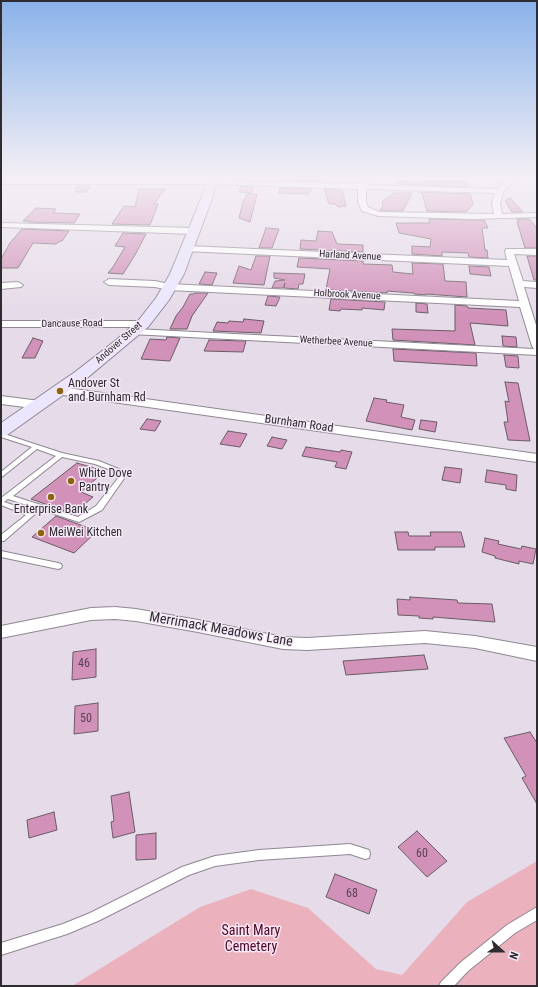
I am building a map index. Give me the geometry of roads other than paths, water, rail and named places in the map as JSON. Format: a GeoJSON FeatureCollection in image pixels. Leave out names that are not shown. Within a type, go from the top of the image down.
{"type":"FeatureCollection","features":[{"type":"Feature","properties":{"kind":"main road","name":"Andover Street"},"geometry":{"type":"LineString","coordinates":[[1,431],[60,391],[139,328],[162,300],[177,274],[197,223]]}},
{"type":"Feature","properties":{"kind":"street"},"geometry":{"type":"LineString","coordinates":[[3,227],[194,231]]}},
{"type":"Feature","properties":{"kind":"street","name":"Harland Avenue"},"geometry":{"type":"LineString","coordinates":[[187,249],[512,263]]}},
{"type":"Feature","properties":{"kind":"street"},"geometry":{"type":"LineString","coordinates":[[537,252],[509,251],[524,304],[533,322],[537,346]]}},
{"type":"Feature","properties":{"kind":"street","name":"Holbrook Avenue"},"geometry":{"type":"LineString","coordinates":[[109,282],[155,284],[169,287],[524,304]]}},
{"type":"Feature","properties":{"kind":"street"},"geometry":{"type":"LineString","coordinates":[[519,284],[537,285]]}},
{"type":"Feature","properties":{"kind":"street"},"geometry":{"type":"LineString","coordinates":[[1,286],[18,285]]}},
{"type":"Feature","properties":{"kind":"street","name":"Dancause Road"},"geometry":{"type":"LineString","coordinates":[[1,324],[139,328]]}},
{"type":"Feature","properties":{"kind":"street","name":"Wetherbee Avenue"},"geometry":{"type":"LineString","coordinates":[[139,328],[537,352]]}},
{"type":"Feature","properties":{"kind":"street","name":"Burnham Road"},"geometry":{"type":"LineString","coordinates":[[60,391],[537,458]]}},
{"type":"Feature","properties":{"kind":"street"},"geometry":{"type":"LineString","coordinates":[[1,400],[40,404]]}},
{"type":"Feature","properties":{"kind":"street","name":"Merrimack Meadows Lane"},"geometry":{"type":"LineString","coordinates":[[1,632],[91,614],[115,613],[136,615],[283,643],[307,644],[425,637],[475,642],[537,654]]}},
{"type":"Feature","properties":{"kind":"lane"},"geometry":{"type":"LineString","coordinates":[[1,435],[61,455],[97,462],[119,471],[122,477],[99,508],[79,520],[7,496]]}},
{"type":"Feature","properties":{"kind":"lane"},"geometry":{"type":"LineString","coordinates":[[1,475],[36,447]]}},
{"type":"Feature","properties":{"kind":"lane"},"geometry":{"type":"LineString","coordinates":[[1,539],[31,514],[1,502],[61,455]]}},
{"type":"Feature","properties":{"kind":"lane"},"geometry":{"type":"LineString","coordinates":[[1,554],[58,566]]}},
{"type":"Feature","properties":{"kind":"lane"},"geometry":{"type":"LineString","coordinates":[[1,949],[63,930],[94,917],[186,871],[215,861],[259,855],[350,849],[365,854]]}},
{"type":"Feature","properties":{"kind":"lane"},"geometry":{"type":"LineString","coordinates":[[445,986],[464,967],[511,929],[537,913]]}},
{"type":"Feature","properties":{"kind":"place","name":"Andover St and Burnham Rd"},"geometry":{"type":"Point","coordinates":[60,391]}},
{"type":"Feature","properties":{"kind":"place","name":"White Dove Pantry"},"geometry":{"type":"Point","coordinates":[71,481]}},
{"type":"Feature","properties":{"kind":"place","name":"Enterprise Bank"},"geometry":{"type":"Point","coordinates":[51,497]}},
{"type":"Feature","properties":{"kind":"place","name":"MeiWei Kitchen"},"geometry":{"type":"Point","coordinates":[41,533]}},
{"type":"Feature","properties":{"kind":"park label","name":"Saint Mary Cemetery"},"geometry":{"type":"Point","coordinates":[251,940]}}]}
